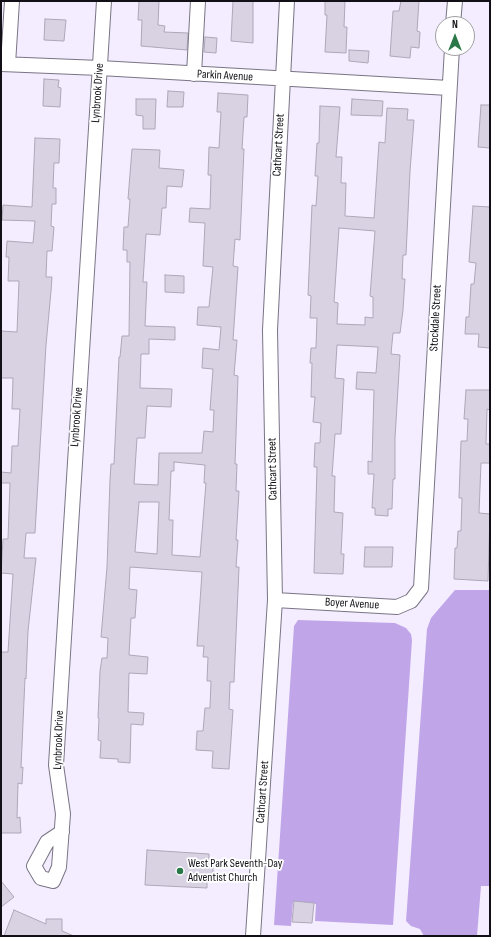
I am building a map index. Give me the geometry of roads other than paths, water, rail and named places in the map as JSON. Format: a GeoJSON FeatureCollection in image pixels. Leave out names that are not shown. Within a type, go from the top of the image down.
{"type":"FeatureCollection","features":[{"type":"Feature","properties":{"kind":"street"},"geometry":{"type":"LineString","coordinates":[[4,64],[12,1]]}},
{"type":"Feature","properties":{"kind":"street","name":"Lynbrook Drive"},"geometry":{"type":"LineString","coordinates":[[62,832],[63,814],[56,765],[104,1]]}},
{"type":"Feature","properties":{"kind":"street"},"geometry":{"type":"LineString","coordinates":[[194,74],[198,1]]}},
{"type":"Feature","properties":{"kind":"street","name":"Cathcart Street"},"geometry":{"type":"LineString","coordinates":[[253,936],[275,600],[270,330],[287,1]]}},
{"type":"Feature","properties":{"kind":"street"},"geometry":{"type":"LineString","coordinates":[[454,16],[455,1]]}},
{"type":"Feature","properties":{"kind":"street","name":"Stockdale Street"},"geometry":{"type":"LineString","coordinates":[[421,588],[451,56]]}},
{"type":"Feature","properties":{"kind":"street","name":"Parkin Avenue"},"geometry":{"type":"LineString","coordinates":[[4,64],[449,88]]}},
{"type":"Feature","properties":{"kind":"street","name":"Boyer Avenue"},"geometry":{"type":"LineString","coordinates":[[275,600],[396,607],[411,601],[421,588]]}},
{"type":"Feature","properties":{"kind":"place","name":"West Park Seventh-Day Adventist Church"},"geometry":{"type":"Point","coordinates":[180,871]}}]}
